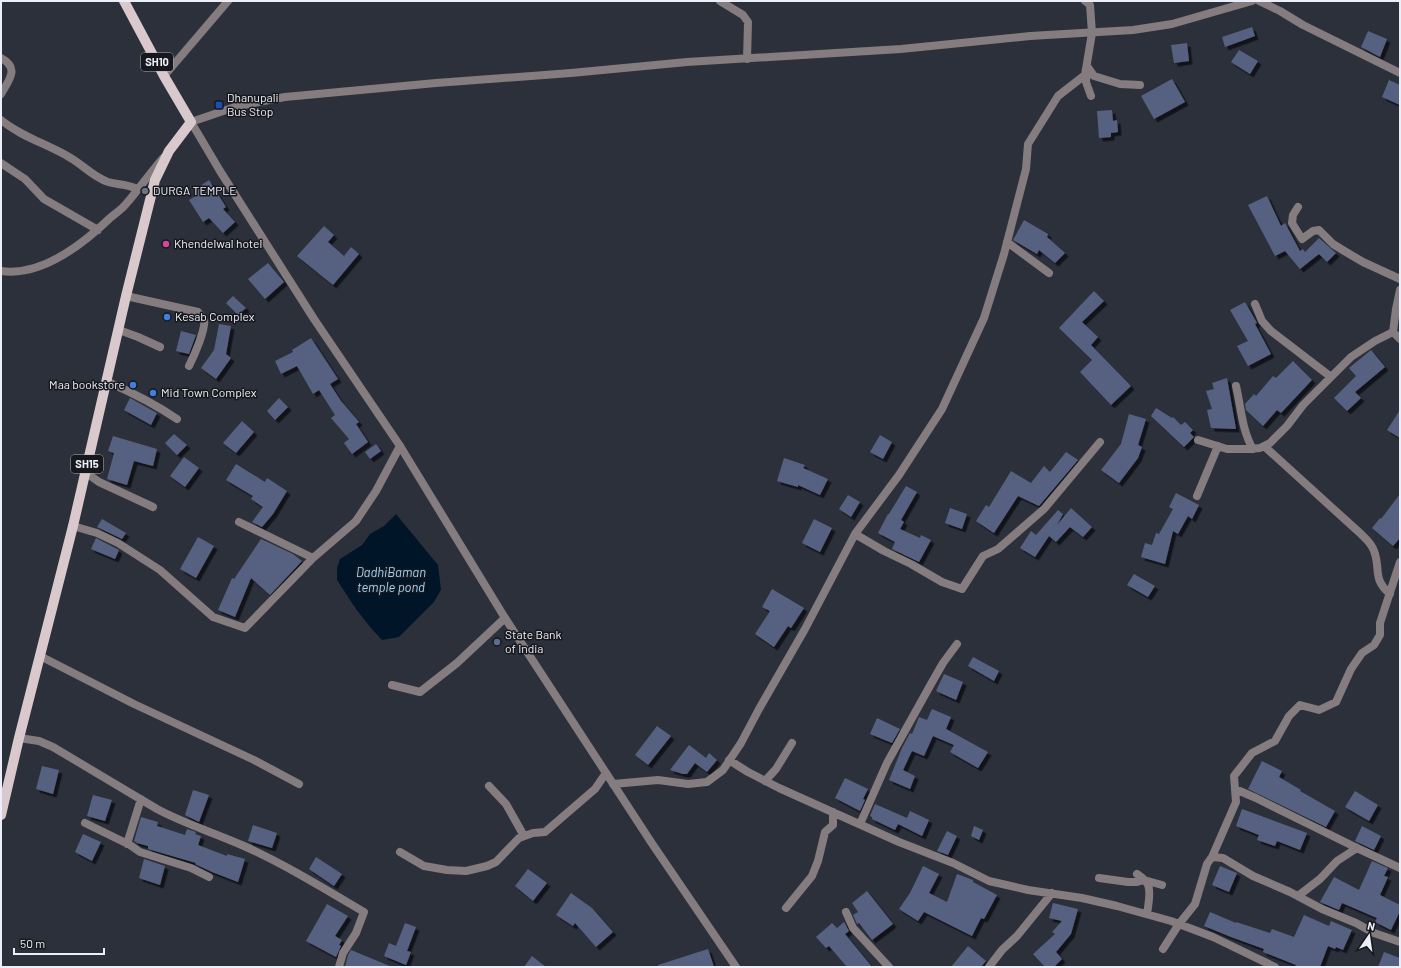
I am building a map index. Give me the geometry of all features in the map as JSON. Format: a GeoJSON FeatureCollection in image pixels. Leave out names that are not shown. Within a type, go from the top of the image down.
{"type":"FeatureCollection","features":[{"type":"Feature","properties":{"kind":"main road","name":"SH10"},"geometry":{"type":"LineString","coordinates":[[124,1],[164,76],[191,122]]}},
{"type":"Feature","properties":{"kind":"main road","name":"SH15"},"geometry":{"type":"LineString","coordinates":[[1,815],[73,526],[126,296],[155,180],[169,151],[191,122]]}},
{"type":"Feature","properties":{"kind":"street"},"geometry":{"type":"LineString","coordinates":[[164,76],[228,1]]}},
{"type":"Feature","properties":{"kind":"street"},"geometry":{"type":"LineString","coordinates":[[720,1],[742,15],[748,22],[746,59]]}},
{"type":"Feature","properties":{"kind":"street"},"geometry":{"type":"LineString","coordinates":[[613,784],[658,780],[688,784],[707,782],[723,770],[741,743],[759,708],[805,629],[855,534],[899,475],[942,409],[984,318],[1008,242],[1026,169],[1028,144],[1058,96],[1085,75],[1092,33],[1090,5],[1085,1]]}},
{"type":"Feature","properties":{"kind":"street"},"geometry":{"type":"LineString","coordinates":[[736,967],[613,784],[505,618],[400,446],[314,319],[220,172],[191,122],[238,106],[285,97],[436,83],[571,74],[687,62],[901,49],[1030,36],[1133,30],[1172,24],[1252,1]]}},
{"type":"Feature","properties":{"kind":"street"},"geometry":{"type":"LineString","coordinates":[[1259,1],[1280,11],[1303,25],[1400,73]]}},
{"type":"Feature","properties":{"kind":"street"},"geometry":{"type":"LineString","coordinates":[[1,58],[10,64],[12,69],[1,94]]}},
{"type":"Feature","properties":{"kind":"street"},"geometry":{"type":"LineString","coordinates":[[1087,66],[1094,76],[1120,84],[1140,84]]}},
{"type":"Feature","properties":{"kind":"street"},"geometry":{"type":"LineString","coordinates":[[1087,66],[1086,82],[1091,96]]}},
{"type":"Feature","properties":{"kind":"street"},"geometry":{"type":"LineString","coordinates":[[1,120],[17,131],[70,157],[90,172],[107,181],[123,184],[137,189]]}},
{"type":"Feature","properties":{"kind":"street"},"geometry":{"type":"LineString","coordinates":[[1,271],[18,272],[30,269],[59,258],[72,250],[98,230],[125,205],[169,151]]}},
{"type":"Feature","properties":{"kind":"street"},"geometry":{"type":"LineString","coordinates":[[1,163],[25,179],[44,199],[98,230]]}},
{"type":"Feature","properties":{"kind":"street"},"geometry":{"type":"LineString","coordinates":[[1298,207],[1293,216],[1292,223],[1302,239],[1313,231],[1319,230],[1333,244],[1352,256],[1400,279]]}},
{"type":"Feature","properties":{"kind":"street"},"geometry":{"type":"LineString","coordinates":[[1008,242],[1049,273]]}},
{"type":"Feature","properties":{"kind":"street"},"geometry":{"type":"LineString","coordinates":[[1393,332],[1400,290]]}},
{"type":"Feature","properties":{"kind":"street"},"geometry":{"type":"LineString","coordinates":[[126,296],[198,312],[203,317],[204,321],[199,343],[189,366]]}},
{"type":"Feature","properties":{"kind":"street"},"geometry":{"type":"LineString","coordinates":[[1254,304],[1262,321],[1271,331],[1331,377]]}},
{"type":"Feature","properties":{"kind":"street"},"geometry":{"type":"LineString","coordinates":[[119,330],[138,337],[160,348]]}},
{"type":"Feature","properties":{"kind":"street"},"geometry":{"type":"LineString","coordinates":[[1393,332],[1400,339]]}},
{"type":"Feature","properties":{"kind":"street"},"geometry":{"type":"LineString","coordinates":[[1198,440],[1227,449],[1253,449],[1260,448],[1270,443],[1287,426],[1303,405],[1351,357],[1375,341],[1393,332]]}},
{"type":"Feature","properties":{"kind":"street"},"geometry":{"type":"LineString","coordinates":[[106,381],[159,407],[177,420]]}},
{"type":"Feature","properties":{"kind":"street"},"geometry":{"type":"LineString","coordinates":[[1236,386],[1244,429],[1253,449]]}},
{"type":"Feature","properties":{"kind":"street"},"geometry":{"type":"LineString","coordinates":[[855,534],[942,582],[962,589],[983,556],[998,549],[1044,509],[1100,442]]}},
{"type":"Feature","properties":{"kind":"street"},"geometry":{"type":"LineString","coordinates":[[73,526],[97,533],[118,543],[160,570],[213,617],[245,628],[269,601],[313,558],[356,521],[376,492],[400,446]]}},
{"type":"Feature","properties":{"kind":"street"},"geometry":{"type":"LineString","coordinates":[[1197,496],[1218,446]]}},
{"type":"Feature","properties":{"kind":"street"},"geometry":{"type":"LineString","coordinates":[[1264,446],[1371,544],[1375,552],[1378,577],[1382,587],[1390,594]]}},
{"type":"Feature","properties":{"kind":"street"},"geometry":{"type":"LineString","coordinates":[[85,472],[99,482],[153,507]]}},
{"type":"Feature","properties":{"kind":"street"},"geometry":{"type":"LineString","coordinates":[[239,522],[313,558]]}},
{"type":"Feature","properties":{"kind":"street"},"geometry":{"type":"LineString","coordinates":[[1163,949],[1179,924],[1195,904],[1207,864],[1212,857],[1236,802],[1234,776],[1252,753],[1274,741],[1290,716],[1300,705],[1319,710],[1336,702],[1351,669],[1362,653],[1374,645],[1380,635],[1380,623],[1400,562]]}},
{"type":"Feature","properties":{"kind":"street"},"geometry":{"type":"LineString","coordinates":[[392,685],[420,692],[457,662],[505,618]]}},
{"type":"Feature","properties":{"kind":"street"},"geometry":{"type":"LineString","coordinates":[[860,824],[887,763],[943,663],[957,644]]}},
{"type":"Feature","properties":{"kind":"street"},"geometry":{"type":"LineString","coordinates":[[40,656],[134,704],[254,760],[299,784]]}},
{"type":"Feature","properties":{"kind":"street"},"geometry":{"type":"LineString","coordinates":[[19,738],[39,741],[54,747],[175,818],[244,846],[287,867],[364,912],[356,933],[343,953],[339,967]]}},
{"type":"Feature","properties":{"kind":"street"},"geometry":{"type":"LineString","coordinates":[[764,781],[776,769],[792,743]]}},
{"type":"Feature","properties":{"kind":"street"},"geometry":{"type":"LineString","coordinates":[[729,760],[764,781],[899,842],[953,863],[989,881],[1028,890],[1082,898],[1147,914],[1213,937],[1275,967]]}},
{"type":"Feature","properties":{"kind":"street"},"geometry":{"type":"LineString","coordinates":[[400,852],[424,866],[447,870],[466,871],[487,866],[496,862],[519,838],[533,833],[544,832],[594,789],[606,773]]}},
{"type":"Feature","properties":{"kind":"street"},"geometry":{"type":"LineString","coordinates":[[489,786],[506,804],[524,836]]}},
{"type":"Feature","properties":{"kind":"street"},"geometry":{"type":"LineString","coordinates":[[1235,789],[1400,868]]}},
{"type":"Feature","properties":{"kind":"street"},"geometry":{"type":"LineString","coordinates":[[126,844],[141,799]]}},
{"type":"Feature","properties":{"kind":"street"},"geometry":{"type":"LineString","coordinates":[[786,908],[812,876],[818,861],[825,832],[833,825],[833,812]]}},
{"type":"Feature","properties":{"kind":"street"},"geometry":{"type":"LineString","coordinates":[[85,823],[140,852],[191,868],[209,877]]}},
{"type":"Feature","properties":{"kind":"street"},"geometry":{"type":"LineString","coordinates":[[1298,896],[1320,879],[1337,861],[1357,848]]}},
{"type":"Feature","properties":{"kind":"street"},"geometry":{"type":"LineString","coordinates":[[1212,857],[1223,858],[1253,876],[1298,896],[1322,909],[1356,923],[1374,933],[1400,942]]}},
{"type":"Feature","properties":{"kind":"street"},"geometry":{"type":"LineString","coordinates":[[1137,874],[1149,886],[1147,914]]}},
{"type":"Feature","properties":{"kind":"street"},"geometry":{"type":"LineString","coordinates":[[1099,878],[1128,882],[1144,880],[1162,885]]}},
{"type":"Feature","properties":{"kind":"street"},"geometry":{"type":"LineString","coordinates":[[989,967],[1002,950],[1017,936],[1052,893]]}},
{"type":"Feature","properties":{"kind":"street"},"geometry":{"type":"LineString","coordinates":[[846,912],[853,928],[889,967]]}},
{"type":"Feature","properties":{"kind":"water","name":"DadhiBaman temple pond"},"geometry":{"type":"Polygon","coordinates":[[[396,514],[438,565],[441,590],[434,602],[399,637],[382,640],[356,609],[337,580],[337,568],[340,559],[362,545],[370,534],[384,526],[396,514]]]}},
{"type":"Feature","properties":{"kind":"building"},"geometry":{"type":"Polygon","coordinates":[[[1252,27],[1255,36],[1225,47],[1222,37],[1252,27]]]}},
{"type":"Feature","properties":{"kind":"building"},"geometry":{"type":"Polygon","coordinates":[[[1368,31],[1387,39],[1380,57],[1361,47],[1368,31]]]}},
{"type":"Feature","properties":{"kind":"building"},"geometry":{"type":"Polygon","coordinates":[[[1187,43],[1189,61],[1174,63],[1171,45],[1187,43]]]}},
{"type":"Feature","properties":{"kind":"building"},"geometry":{"type":"Polygon","coordinates":[[[1239,50],[1258,61],[1250,74],[1231,62],[1239,50]]]}},
{"type":"Feature","properties":{"kind":"building"},"geometry":{"type":"Polygon","coordinates":[[[1172,79],[1185,102],[1154,119],[1141,96],[1172,79]]]}},
{"type":"Feature","properties":{"kind":"building"},"geometry":{"type":"Polygon","coordinates":[[[1389,80],[1400,85],[1400,105],[1382,97],[1389,80]]]}},
{"type":"Feature","properties":{"kind":"building"},"geometry":{"type":"Polygon","coordinates":[[[1112,110],[1113,121],[1117,120],[1118,132],[1111,133],[1111,137],[1099,138],[1097,111],[1112,110]]]}},
{"type":"Feature","properties":{"kind":"building"},"geometry":{"type":"Polygon","coordinates":[[[209,180],[226,207],[223,209],[235,222],[223,233],[209,218],[203,222],[189,200],[197,195],[194,190],[209,180]]]}},
{"type":"Feature","properties":{"kind":"building"},"geometry":{"type":"Polygon","coordinates":[[[1267,196],[1281,226],[1285,223],[1300,251],[1303,249],[1305,252],[1319,238],[1336,253],[1327,262],[1319,254],[1300,269],[1285,251],[1275,256],[1248,205],[1267,196]]]}},
{"type":"Feature","properties":{"kind":"building"},"geometry":{"type":"Polygon","coordinates":[[[1024,220],[1048,234],[1047,237],[1065,253],[1055,263],[1039,250],[1037,254],[1013,240],[1024,220]]]}},
{"type":"Feature","properties":{"kind":"building"},"geometry":{"type":"Polygon","coordinates":[[[324,226],[334,235],[328,242],[344,256],[351,247],[359,254],[333,285],[297,256],[324,226]]]}},
{"type":"Feature","properties":{"kind":"building"},"geometry":{"type":"Polygon","coordinates":[[[268,263],[284,282],[265,299],[248,279],[268,263]]]}},
{"type":"Feature","properties":{"kind":"building"},"geometry":{"type":"Polygon","coordinates":[[[1094,291],[1104,301],[1082,322],[1098,337],[1091,345],[1131,386],[1111,405],[1080,372],[1092,360],[1059,328],[1094,291]]]}},
{"type":"Feature","properties":{"kind":"building"},"geometry":{"type":"Polygon","coordinates":[[[233,296],[246,308],[238,315],[226,303],[233,296]]]}},
{"type":"Feature","properties":{"kind":"building"},"geometry":{"type":"Polygon","coordinates":[[[1245,302],[1257,323],[1255,324],[1271,354],[1248,366],[1237,346],[1248,341],[1230,310],[1245,302]]]}},
{"type":"Feature","properties":{"kind":"building"},"geometry":{"type":"Polygon","coordinates":[[[219,324],[231,326],[226,354],[231,358],[216,379],[201,368],[214,350],[219,324]]]}},
{"type":"Feature","properties":{"kind":"building"},"geometry":{"type":"Polygon","coordinates":[[[181,331],[196,335],[189,354],[176,351],[181,331]]]}},
{"type":"Feature","properties":{"kind":"building"},"geometry":{"type":"Polygon","coordinates":[[[311,338],[338,379],[330,384],[341,401],[359,422],[356,424],[368,442],[352,454],[344,443],[349,439],[331,418],[335,415],[319,390],[313,394],[297,366],[281,374],[275,361],[293,352],[292,350],[311,338]]]}},
{"type":"Feature","properties":{"kind":"building"},"geometry":{"type":"Polygon","coordinates":[[[1371,350],[1385,367],[1355,392],[1361,398],[1347,411],[1334,398],[1356,376],[1349,368],[1371,350]]]}},
{"type":"Feature","properties":{"kind":"building"},"geometry":{"type":"Polygon","coordinates":[[[1293,361],[1312,380],[1281,413],[1277,410],[1263,426],[1246,410],[1245,404],[1254,394],[1256,396],[1273,376],[1276,378],[1293,361]]]}},
{"type":"Feature","properties":{"kind":"building"},"geometry":{"type":"Polygon","coordinates":[[[1227,378],[1236,429],[1211,428],[1207,410],[1212,409],[1206,391],[1214,389],[1212,383],[1227,378]]]}},
{"type":"Feature","properties":{"kind":"building"},"geometry":{"type":"Polygon","coordinates":[[[130,398],[157,413],[151,425],[124,410],[130,398]]]}},
{"type":"Feature","properties":{"kind":"building"},"geometry":{"type":"Polygon","coordinates":[[[279,398],[288,407],[275,420],[267,411],[279,398]]]}},
{"type":"Feature","properties":{"kind":"building"},"geometry":{"type":"Polygon","coordinates":[[[1156,408],[1172,418],[1173,417],[1181,425],[1185,422],[1193,430],[1190,433],[1194,437],[1184,447],[1151,416],[1156,408]]]}},
{"type":"Feature","properties":{"kind":"building"},"geometry":{"type":"Polygon","coordinates":[[[1400,410],[1400,438],[1387,430],[1400,410]]]}},
{"type":"Feature","properties":{"kind":"building"},"geometry":{"type":"Polygon","coordinates":[[[1129,414],[1146,419],[1138,445],[1142,447],[1138,458],[1119,483],[1101,470],[1121,444],[1129,414]]]}},
{"type":"Feature","properties":{"kind":"building"},"geometry":{"type":"Polygon","coordinates":[[[242,421],[254,432],[236,453],[223,443],[242,421]]]}},
{"type":"Feature","properties":{"kind":"building"},"geometry":{"type":"Polygon","coordinates":[[[174,434],[187,445],[177,455],[165,443],[174,434]]]}},
{"type":"Feature","properties":{"kind":"building"},"geometry":{"type":"Polygon","coordinates":[[[880,435],[892,442],[883,459],[870,452],[880,435]]]}},
{"type":"Feature","properties":{"kind":"building"},"geometry":{"type":"Polygon","coordinates":[[[113,436],[157,449],[153,466],[134,461],[127,485],[107,479],[114,453],[108,451],[113,436]]]}},
{"type":"Feature","properties":{"kind":"building"},"geometry":{"type":"Polygon","coordinates":[[[376,444],[381,451],[370,459],[365,452],[376,444]]]}},
{"type":"Feature","properties":{"kind":"building"},"geometry":{"type":"Polygon","coordinates":[[[1066,452],[1078,460],[1039,506],[1018,496],[994,533],[976,521],[986,505],[989,507],[1011,471],[1031,483],[1044,466],[1050,472],[1066,452]]]}},
{"type":"Feature","properties":{"kind":"building"},"geometry":{"type":"Polygon","coordinates":[[[184,457],[199,468],[185,487],[170,476],[184,457]]]}},
{"type":"Feature","properties":{"kind":"building"},"geometry":{"type":"Polygon","coordinates":[[[784,458],[805,465],[803,468],[828,479],[820,495],[798,485],[798,487],[777,481],[784,458]]]}},
{"type":"Feature","properties":{"kind":"building"},"geometry":{"type":"Polygon","coordinates":[[[236,464],[265,482],[267,478],[287,491],[273,514],[262,527],[252,522],[263,507],[251,499],[253,496],[226,480],[236,464]]]}},
{"type":"Feature","properties":{"kind":"building"},"geometry":{"type":"Polygon","coordinates":[[[906,486],[917,492],[901,520],[904,522],[900,529],[920,538],[921,535],[931,540],[919,562],[892,549],[895,542],[878,533],[906,486]]]}},
{"type":"Feature","properties":{"kind":"building"},"geometry":{"type":"Polygon","coordinates":[[[1176,493],[1199,505],[1192,519],[1188,516],[1178,534],[1173,531],[1165,564],[1141,557],[1145,543],[1152,545],[1156,533],[1159,534],[1173,509],[1169,507],[1176,493]]]}},
{"type":"Feature","properties":{"kind":"building"},"geometry":{"type":"Polygon","coordinates":[[[1400,494],[1400,538],[1393,546],[1372,528],[1380,518],[1381,519],[1400,494]]]}},
{"type":"Feature","properties":{"kind":"building"},"geometry":{"type":"Polygon","coordinates":[[[848,495],[860,502],[851,517],[839,509],[848,495]]]}},
{"type":"Feature","properties":{"kind":"building"},"geometry":{"type":"Polygon","coordinates":[[[950,508],[967,514],[962,529],[945,523],[950,508]]]}},
{"type":"Feature","properties":{"kind":"building"},"geometry":{"type":"Polygon","coordinates":[[[1071,508],[1092,527],[1083,537],[1070,527],[1056,542],[1049,536],[1035,557],[1020,548],[1031,531],[1036,535],[1058,510],[1063,514],[1057,525],[1071,508]]]}},
{"type":"Feature","properties":{"kind":"building"},"geometry":{"type":"Polygon","coordinates":[[[102,519],[126,533],[122,539],[97,527],[102,519]]]}},
{"type":"Feature","properties":{"kind":"building"},"geometry":{"type":"Polygon","coordinates":[[[814,519],[832,528],[820,552],[802,543],[814,519]]]}},
{"type":"Feature","properties":{"kind":"building"},"geometry":{"type":"Polygon","coordinates":[[[198,537],[214,546],[196,578],[180,569],[198,537]]]}},
{"type":"Feature","properties":{"kind":"building"},"geometry":{"type":"Polygon","coordinates":[[[96,538],[119,550],[115,559],[91,549],[96,538]]]}},
{"type":"Feature","properties":{"kind":"building"},"geometry":{"type":"Polygon","coordinates":[[[261,539],[293,554],[302,561],[270,595],[251,578],[235,617],[218,610],[232,578],[234,579],[261,539]]]}},
{"type":"Feature","properties":{"kind":"building"},"geometry":{"type":"Polygon","coordinates":[[[1134,574],[1155,586],[1148,597],[1127,585],[1134,574]]]}},
{"type":"Feature","properties":{"kind":"building"},"geometry":{"type":"Polygon","coordinates":[[[772,589],[804,608],[791,628],[788,626],[774,647],[755,634],[770,611],[762,607],[772,589]]]}},
{"type":"Feature","properties":{"kind":"building"},"geometry":{"type":"Polygon","coordinates":[[[973,657],[999,671],[994,681],[968,666],[973,657]]]}},
{"type":"Feature","properties":{"kind":"building"},"geometry":{"type":"Polygon","coordinates":[[[944,674],[963,682],[956,700],[936,691],[944,674]]]}},
{"type":"Feature","properties":{"kind":"building"},"geometry":{"type":"Polygon","coordinates":[[[932,709],[951,717],[946,729],[988,752],[978,768],[950,752],[954,745],[933,736],[924,756],[912,751],[903,770],[915,776],[910,789],[889,780],[902,748],[910,733],[912,734],[919,717],[927,720],[932,709]]]}},
{"type":"Feature","properties":{"kind":"building"},"geometry":{"type":"Polygon","coordinates":[[[877,718],[900,729],[892,743],[870,734],[877,718]]]}},
{"type":"Feature","properties":{"kind":"building"},"geometry":{"type":"Polygon","coordinates":[[[657,726],[671,736],[648,765],[635,755],[657,726]]]}},
{"type":"Feature","properties":{"kind":"building"},"geometry":{"type":"Polygon","coordinates":[[[689,745],[706,758],[709,753],[717,760],[707,772],[695,763],[687,774],[670,770],[689,745]]]}},
{"type":"Feature","properties":{"kind":"building"},"geometry":{"type":"Polygon","coordinates":[[[1262,761],[1282,771],[1279,777],[1335,811],[1326,827],[1248,789],[1262,761]]]}},
{"type":"Feature","properties":{"kind":"building"},"geometry":{"type":"Polygon","coordinates":[[[42,766],[59,770],[53,794],[36,789],[42,766]]]}},
{"type":"Feature","properties":{"kind":"building"},"geometry":{"type":"Polygon","coordinates":[[[845,778],[868,789],[863,799],[865,800],[860,811],[835,798],[845,778]]]}},
{"type":"Feature","properties":{"kind":"building"},"geometry":{"type":"Polygon","coordinates":[[[193,790],[209,795],[199,822],[185,815],[193,790]]]}},
{"type":"Feature","properties":{"kind":"building"},"geometry":{"type":"Polygon","coordinates":[[[1355,791],[1378,805],[1369,821],[1345,807],[1355,791]]]}},
{"type":"Feature","properties":{"kind":"building"},"geometry":{"type":"Polygon","coordinates":[[[93,795],[112,800],[105,821],[87,816],[93,795]]]}},
{"type":"Feature","properties":{"kind":"building"},"geometry":{"type":"Polygon","coordinates":[[[875,804],[907,818],[910,811],[929,820],[922,836],[898,824],[895,830],[872,819],[870,816],[875,804]]]}},
{"type":"Feature","properties":{"kind":"building"},"geometry":{"type":"Polygon","coordinates":[[[1242,809],[1307,833],[1300,850],[1277,841],[1275,846],[1257,840],[1259,835],[1236,826],[1242,809]]]}},
{"type":"Feature","properties":{"kind":"building"},"geometry":{"type":"Polygon","coordinates":[[[141,817],[158,822],[157,826],[185,835],[187,829],[196,832],[195,834],[201,836],[198,845],[227,856],[227,854],[245,859],[238,882],[212,872],[195,864],[196,863],[148,849],[148,846],[134,841],[141,817]]]}},
{"type":"Feature","properties":{"kind":"building"},"geometry":{"type":"Polygon","coordinates":[[[253,825],[277,833],[272,848],[248,841],[253,825]]]}},
{"type":"Feature","properties":{"kind":"building"},"geometry":{"type":"Polygon","coordinates":[[[974,826],[983,830],[979,840],[971,836],[974,826]]]}},
{"type":"Feature","properties":{"kind":"building"},"geometry":{"type":"Polygon","coordinates":[[[1362,826],[1381,836],[1374,850],[1355,841],[1362,826]]]}},
{"type":"Feature","properties":{"kind":"building"},"geometry":{"type":"Polygon","coordinates":[[[947,831],[957,836],[948,855],[937,851],[947,831]]]}},
{"type":"Feature","properties":{"kind":"building"},"geometry":{"type":"Polygon","coordinates":[[[83,834],[101,842],[92,861],[75,852],[83,834]]]}},
{"type":"Feature","properties":{"kind":"building"},"geometry":{"type":"Polygon","coordinates":[[[316,857],[342,874],[334,886],[309,869],[316,857]]]}},
{"type":"Feature","properties":{"kind":"building"},"geometry":{"type":"Polygon","coordinates":[[[144,859],[165,866],[160,885],[139,878],[144,859]]]}},
{"type":"Feature","properties":{"kind":"building"},"geometry":{"type":"Polygon","coordinates":[[[1372,861],[1388,868],[1384,876],[1388,877],[1380,895],[1400,905],[1400,911],[1391,930],[1375,922],[1377,918],[1342,903],[1339,910],[1320,902],[1334,877],[1359,890],[1372,861]]]}},
{"type":"Feature","properties":{"kind":"building"},"geometry":{"type":"Polygon","coordinates":[[[923,866],[939,874],[929,893],[947,902],[957,874],[973,880],[973,882],[997,895],[984,919],[981,918],[972,936],[924,912],[918,921],[899,909],[910,893],[923,866]]]}},
{"type":"Feature","properties":{"kind":"building"},"geometry":{"type":"Polygon","coordinates":[[[1220,866],[1237,873],[1229,892],[1212,885],[1220,866]]]}},
{"type":"Feature","properties":{"kind":"building"},"geometry":{"type":"Polygon","coordinates":[[[528,869],[547,883],[533,901],[515,886],[528,869]]]}},
{"type":"Feature","properties":{"kind":"building"},"geometry":{"type":"Polygon","coordinates":[[[867,891],[893,924],[872,940],[859,923],[857,924],[853,915],[858,912],[852,903],[867,891]]]}},
{"type":"Feature","properties":{"kind":"building"},"geometry":{"type":"Polygon","coordinates":[[[571,893],[592,908],[613,932],[596,947],[575,923],[573,926],[556,915],[571,893]]]}},
{"type":"Feature","properties":{"kind":"building"},"geometry":{"type":"Polygon","coordinates":[[[1053,903],[1078,909],[1071,934],[1056,952],[1062,959],[1054,967],[1045,967],[1033,954],[1055,934],[1052,932],[1062,921],[1049,918],[1053,903]]]}},
{"type":"Feature","properties":{"kind":"building"},"geometry":{"type":"Polygon","coordinates":[[[327,904],[348,916],[335,936],[342,940],[336,957],[306,941],[327,904]]]}},
{"type":"Feature","properties":{"kind":"building"},"geometry":{"type":"Polygon","coordinates":[[[1210,912],[1236,923],[1270,933],[1272,929],[1294,937],[1304,915],[1329,926],[1331,921],[1352,930],[1343,950],[1328,946],[1320,967],[1295,967],[1296,965],[1263,952],[1264,949],[1204,926],[1210,912]]]}},
{"type":"Feature","properties":{"kind":"building"},"geometry":{"type":"Polygon","coordinates":[[[844,922],[849,931],[845,934],[872,967],[847,967],[829,946],[826,948],[816,937],[832,923],[837,928],[844,922]]]}},
{"type":"Feature","properties":{"kind":"building"},"geometry":{"type":"Polygon","coordinates":[[[405,923],[416,927],[407,951],[411,952],[406,965],[384,956],[389,943],[396,946],[405,923]]]}},
{"type":"Feature","properties":{"kind":"building"},"geometry":{"type":"Polygon","coordinates":[[[968,946],[986,961],[981,967],[951,967],[968,946]]]}},
{"type":"Feature","properties":{"kind":"building"},"geometry":{"type":"Polygon","coordinates":[[[708,949],[714,967],[658,967],[658,965],[708,949]]]}},
{"type":"Feature","properties":{"kind":"building"},"geometry":{"type":"Polygon","coordinates":[[[351,950],[392,967],[345,967],[351,950]]]}},
{"type":"Feature","properties":{"kind":"building"},"geometry":{"type":"Polygon","coordinates":[[[1384,952],[1400,958],[1400,967],[1378,967],[1384,952]]]}},
{"type":"Feature","properties":{"kind":"building"},"geometry":{"type":"Polygon","coordinates":[[[532,956],[546,967],[524,967],[532,956]]]}},
{"type":"Feature","properties":{"kind":"place","name":"Dhanupali Bus Stop"},"geometry":{"type":"Point","coordinates":[219,105]}},
{"type":"Feature","properties":{"kind":"place","name":"DURGA TEMPLE"},"geometry":{"type":"Point","coordinates":[145,191]}},
{"type":"Feature","properties":{"kind":"place","name":"Khendelwal hotel"},"geometry":{"type":"Point","coordinates":[166,244]}},
{"type":"Feature","properties":{"kind":"place","name":"Kesab Complex"},"geometry":{"type":"Point","coordinates":[167,317]}},
{"type":"Feature","properties":{"kind":"place","name":"Maa bookstore"},"geometry":{"type":"Point","coordinates":[133,385]}},
{"type":"Feature","properties":{"kind":"place","name":"Mid Town Complex"},"geometry":{"type":"Point","coordinates":[153,393]}},
{"type":"Feature","properties":{"kind":"place","name":"State Bank of India"},"geometry":{"type":"Point","coordinates":[497,642]}}]}
